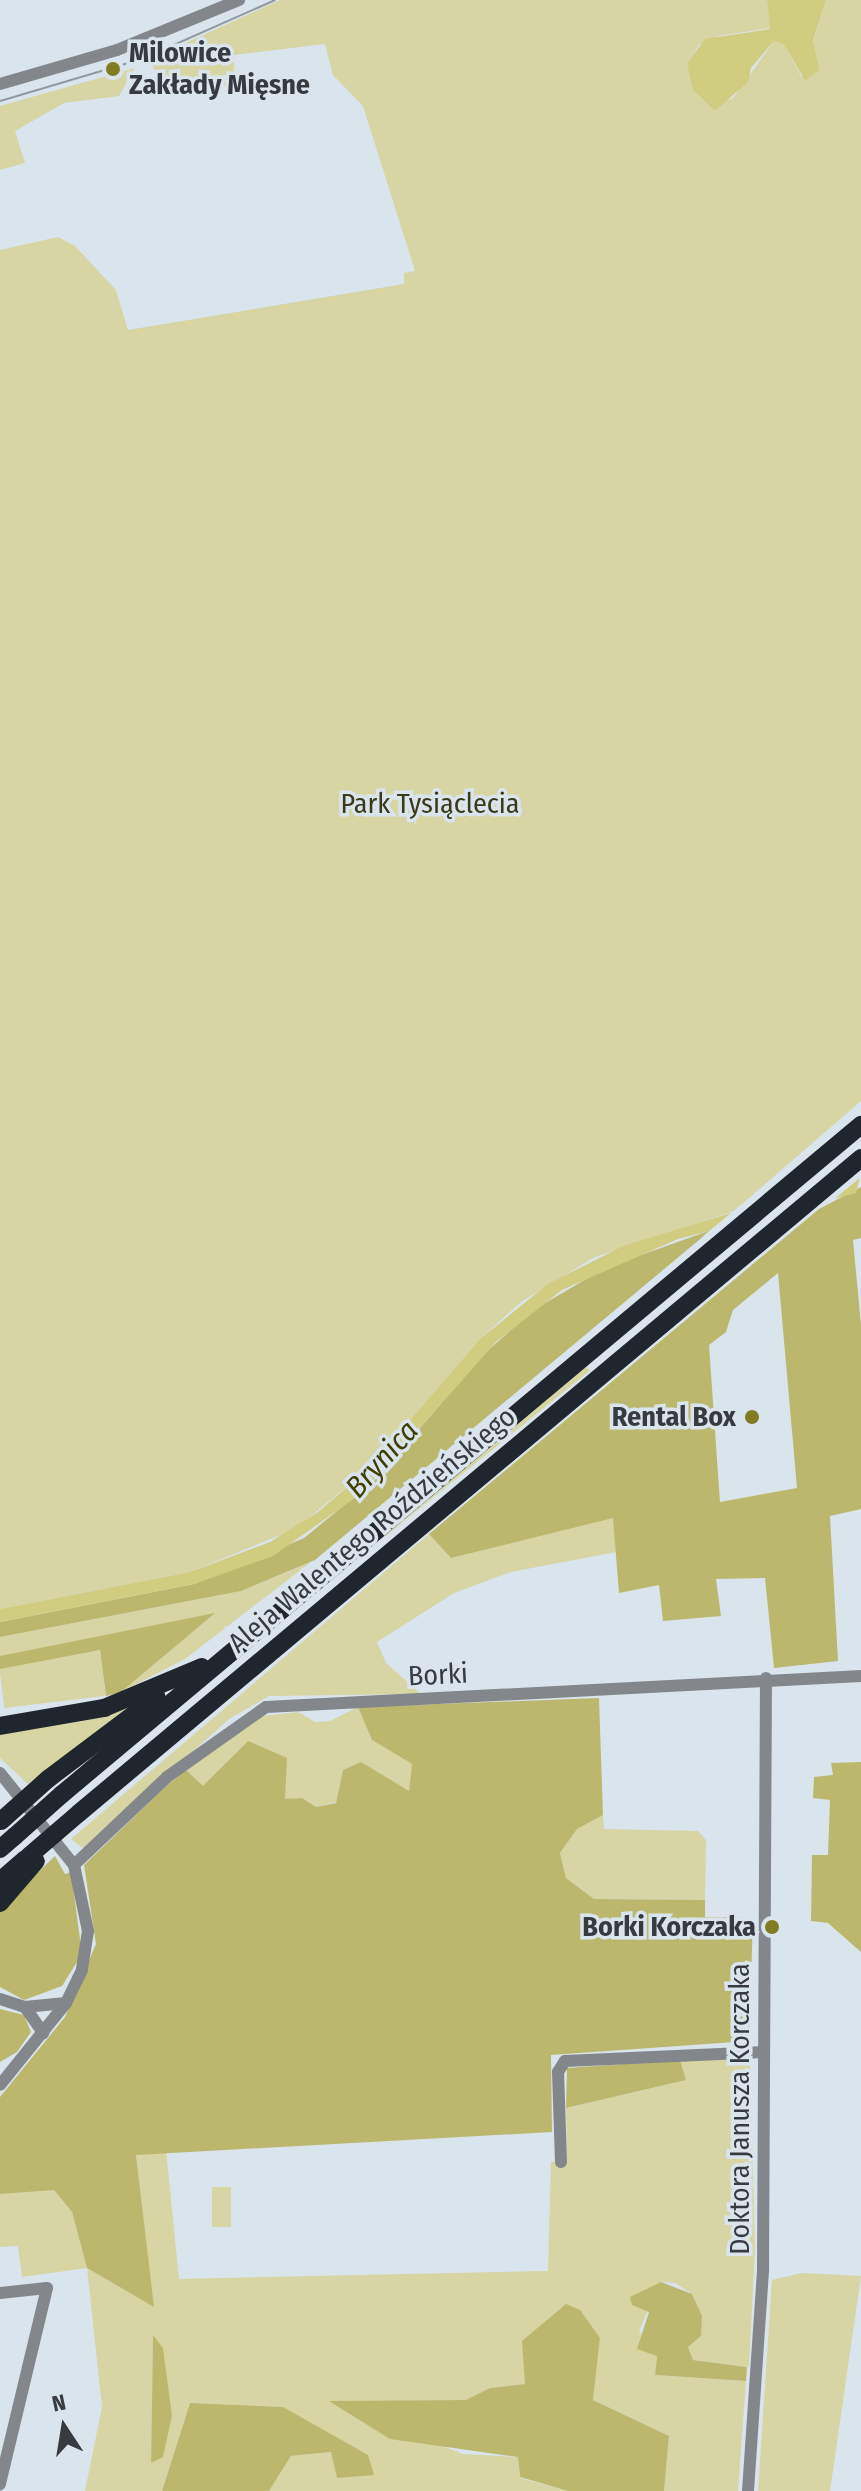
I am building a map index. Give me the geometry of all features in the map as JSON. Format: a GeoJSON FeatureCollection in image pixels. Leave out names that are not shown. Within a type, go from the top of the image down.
{"type":"FeatureCollection","features":[{"type":"Feature","properties":{"kind":"highway"},"geometry":{"type":"LineString","coordinates":[[842,1141],[861,1113]]}},
{"type":"Feature","properties":{"kind":"highway","name":"Aleja Walentego Roździeńskiego"},"geometry":{"type":"LineString","coordinates":[[0,1849],[861,1125]]}},
{"type":"Feature","properties":{"kind":"highway","name":"Aleja Walentego Roździeńskiego"},"geometry":{"type":"LineString","coordinates":[[0,1881],[33,1858],[79,1813],[314,1614],[861,1158]]}},
{"type":"Feature","properties":{"kind":"highway"},"geometry":{"type":"LineString","coordinates":[[0,1726],[90,1712],[177,1680],[233,1651]]}},
{"type":"Feature","properties":{"kind":"highway"},"geometry":{"type":"LineString","coordinates":[[0,1821],[48,1779],[177,1680]]}},
{"type":"Feature","properties":{"kind":"highway"},"geometry":{"type":"LineString","coordinates":[[0,1903],[33,1858]]}},
{"type":"Feature","properties":{"kind":"street"},"geometry":{"type":"LineString","coordinates":[[0,84],[117,50],[239,0]]}},
{"type":"Feature","properties":{"kind":"street","name":"Borki"},"geometry":{"type":"LineString","coordinates":[[74,1865],[167,1777],[266,1707],[766,1678],[861,1676]]}},
{"type":"Feature","properties":{"kind":"street","name":"Doktora Janusza Korczaka"},"geometry":{"type":"LineString","coordinates":[[748,2491],[762,2292],[766,1678]]}},
{"type":"Feature","properties":{"kind":"street"},"geometry":{"type":"LineString","coordinates":[[0,1773],[74,1865],[88,1931],[82,1970],[66,2003],[0,2085]]}},
{"type":"Feature","properties":{"kind":"street"},"geometry":{"type":"LineString","coordinates":[[0,1999],[25,2007],[66,2003]]}},
{"type":"Feature","properties":{"kind":"street"},"geometry":{"type":"LineString","coordinates":[[25,2007],[43,2033]]}},
{"type":"Feature","properties":{"kind":"street"},"geometry":{"type":"LineString","coordinates":[[561,2162],[558,2072],[565,2061],[764,2052]]}},
{"type":"Feature","properties":{"kind":"street"},"geometry":{"type":"LineString","coordinates":[[0,2293],[47,2288],[0,2484]]}},
{"type":"Feature","properties":{"kind":"green space","name":"Park Tysiąclecia"},"geometry":{"type":"Polygon","coordinates":[[[280,0],[767,0],[770,28],[719,36],[699,45],[687,63],[699,96],[710,106],[733,98],[774,41],[784,43],[802,78],[826,0],[861,0],[861,1101],[734,1211],[595,1257],[521,1302],[480,1339],[366,1471],[295,1529],[190,1572],[0,1609],[0,250],[58,237],[75,246],[116,290],[128,330],[404,284],[404,273],[415,271],[363,106],[333,75],[325,44],[234,55],[234,77],[225,86],[171,85],[157,76],[150,59],[280,0]]]}},
{"type":"Feature","properties":{"kind":"green space"},"geometry":{"type":"Polygon","coordinates":[[[135,68],[119,96],[64,103],[15,131],[25,163],[0,170],[0,106],[135,68]]]}},
{"type":"Feature","properties":{"kind":"green space"},"geometry":{"type":"Polygon","coordinates":[[[586,1366],[590,1371],[385,1536],[382,1532],[586,1366]]]}},
{"type":"Feature","properties":{"kind":"green space"},"geometry":{"type":"Polygon","coordinates":[[[614,1517],[616,1552],[511,1572],[454,1593],[377,1642],[386,1663],[421,1694],[269,1696],[229,1719],[84,1849],[71,1839],[429,1534],[451,1558],[614,1517]]]}},
{"type":"Feature","properties":{"kind":"green space"},"geometry":{"type":"Polygon","coordinates":[[[311,1562],[185,1659],[121,1692],[213,1614],[0,1657],[0,1637],[241,1591],[311,1562]]]}},
{"type":"Feature","properties":{"kind":"green space"},"geometry":{"type":"Polygon","coordinates":[[[100,1650],[106,1696],[4,1708],[0,1662],[100,1650]]]}},
{"type":"Feature","properties":{"kind":"green space"},"geometry":{"type":"Polygon","coordinates":[[[133,1705],[28,1784],[0,1758],[0,1735],[133,1705]]]}},
{"type":"Feature","properties":{"kind":"green space"},"geometry":{"type":"Polygon","coordinates":[[[358,1707],[372,1740],[412,1764],[409,1791],[343,1770],[336,1802],[316,1807],[302,1798],[285,1800],[248,1741],[203,1787],[186,1770],[254,1717],[298,1712],[315,1722],[330,1721],[358,1707]]]}},
{"type":"Feature","properties":{"kind":"green space"},"geometry":{"type":"Polygon","coordinates":[[[603,1815],[604,1829],[698,1831],[706,1840],[705,1900],[594,1899],[566,1878],[560,1853],[577,1829],[603,1815]]]}},
{"type":"Feature","properties":{"kind":"green space"},"geometry":{"type":"Polygon","coordinates":[[[750,2057],[755,2249],[749,2367],[693,2360],[688,2347],[702,2316],[692,2294],[675,2283],[661,2282],[639,2331],[657,2356],[655,2375],[746,2381],[738,2491],[664,2491],[669,2436],[593,2400],[600,2338],[523,2341],[525,2384],[490,2388],[467,2400],[330,2402],[463,2454],[518,2457],[520,2478],[568,2491],[269,2491],[291,2456],[331,2452],[374,2475],[283,2407],[190,2403],[162,2491],[85,2491],[102,2407],[87,2268],[153,2306],[136,2155],[166,2149],[179,2279],[548,2271],[551,2162],[567,2161],[566,2108],[686,2080],[680,2060],[750,2057]],[[153,2336],[151,2463],[163,2456],[172,2416],[153,2336]]]}},
{"type":"Feature","properties":{"kind":"green space"},"geometry":{"type":"Polygon","coordinates":[[[212,2187],[231,2187],[231,2227],[212,2227],[212,2187]]]}},
{"type":"Feature","properties":{"kind":"green space"},"geometry":{"type":"Polygon","coordinates":[[[53,2189],[72,2212],[87,2268],[22,2277],[18,2246],[0,2247],[0,2194],[53,2189]]]}},
{"type":"Feature","properties":{"kind":"green space"},"geometry":{"type":"Polygon","coordinates":[[[802,2273],[861,2276],[830,2491],[758,2491],[772,2280],[802,2273]]]}},
{"type":"Feature","properties":{"kind":"shaded area"},"geometry":{"type":"Polygon","coordinates":[[[861,1187],[861,1238],[853,1240],[861,1325],[861,1509],[830,1516],[838,1661],[774,1668],[765,1578],[716,1579],[721,1616],[663,1621],[659,1585],[619,1593],[613,1518],[451,1558],[429,1534],[819,1209],[861,1187]],[[778,1273],[733,1310],[726,1332],[709,1345],[720,1502],[797,1488],[778,1273]]]}},
{"type":"Feature","properties":{"kind":"shaded area"},"geometry":{"type":"Polygon","coordinates":[[[711,1230],[315,1560],[241,1591],[0,1637],[0,1622],[194,1584],[304,1538],[375,1480],[484,1354],[535,1309],[605,1268],[711,1230]]]}},
{"type":"Feature","properties":{"kind":"shaded area"},"geometry":{"type":"Polygon","coordinates":[[[215,1613],[121,1692],[106,1696],[100,1650],[0,1669],[0,1656],[215,1613]]]}},
{"type":"Feature","properties":{"kind":"shaded area"},"geometry":{"type":"Polygon","coordinates":[[[599,1698],[603,1815],[577,1829],[560,1853],[566,1878],[594,1899],[705,1900],[705,1917],[753,1918],[749,2041],[551,2055],[552,2132],[136,2155],[154,2307],[87,2268],[72,2212],[54,2190],[0,2194],[0,2097],[65,2017],[96,1944],[84,1865],[165,1787],[186,1770],[203,1786],[248,1741],[287,1758],[285,1799],[302,1798],[316,1807],[336,1803],[343,1770],[361,1762],[409,1791],[412,1764],[372,1740],[358,1707],[599,1698]]]}},
{"type":"Feature","properties":{"kind":"shaded area"},"geometry":{"type":"Polygon","coordinates":[[[861,1762],[861,1952],[828,1923],[811,1921],[812,1855],[828,1855],[830,1800],[813,1798],[814,1777],[833,1775],[831,1763],[861,1762]]]}},
{"type":"Feature","properties":{"kind":"shaded area"},"geometry":{"type":"Polygon","coordinates":[[[55,1856],[65,1874],[71,1872],[82,1954],[62,1986],[24,2000],[0,1987],[0,1909],[55,1856]]]}},
{"type":"Feature","properties":{"kind":"shaded area"},"geometry":{"type":"Polygon","coordinates":[[[0,2009],[24,2015],[31,2032],[17,2052],[0,2062],[0,2009]]]}},
{"type":"Feature","properties":{"kind":"shaded area"},"geometry":{"type":"Polygon","coordinates":[[[680,2060],[686,2080],[566,2108],[567,2068],[680,2060]]]}},
{"type":"Feature","properties":{"kind":"shaded area"},"geometry":{"type":"Polygon","coordinates":[[[661,2282],[692,2294],[702,2316],[701,2336],[688,2347],[693,2360],[747,2367],[746,2381],[655,2375],[657,2356],[637,2349],[649,2312],[632,2305],[630,2297],[661,2282]]]}},
{"type":"Feature","properties":{"kind":"shaded area"},"geometry":{"type":"Polygon","coordinates":[[[566,2304],[580,2310],[600,2338],[593,2400],[669,2436],[664,2491],[568,2491],[520,2477],[518,2457],[390,2439],[329,2401],[466,2400],[490,2388],[525,2384],[522,2341],[566,2304]]]}},
{"type":"Feature","properties":{"kind":"shaded area"},"geometry":{"type":"Polygon","coordinates":[[[153,2335],[163,2348],[172,2416],[163,2457],[151,2463],[153,2335]]]}},
{"type":"Feature","properties":{"kind":"shaded area"},"geometry":{"type":"Polygon","coordinates":[[[190,2403],[283,2407],[368,2455],[374,2475],[337,2478],[331,2452],[291,2456],[269,2491],[162,2491],[190,2403]]]}},
{"type":"Feature","properties":{"kind":"water"},"geometry":{"type":"Polygon","coordinates":[[[767,0],[826,0],[813,41],[819,70],[805,81],[784,44],[774,41],[751,68],[748,82],[715,111],[693,90],[687,63],[705,39],[770,29],[767,0]]]}},
{"type":"Feature","properties":{"kind":"water","name":"Brynica"},"geometry":{"type":"Polygon","coordinates":[[[861,1173],[856,1193],[678,1239],[562,1290],[496,1342],[362,1493],[273,1556],[194,1584],[0,1622],[0,1609],[190,1572],[270,1542],[318,1512],[366,1471],[480,1339],[548,1284],[623,1246],[861,1173]]]}},
{"type":"Feature","properties":{"kind":"pier"},"geometry":{"type":"Polygon","coordinates":[[[861,1169],[861,1177],[833,1200],[703,1236],[742,1204],[861,1169]]]}},
{"type":"Feature","properties":{"kind":"tram line"},"geometry":{"type":"LineString","coordinates":[[0,101],[142,59],[275,0]]}},
{"type":"Feature","properties":{"kind":"place","name":"Milowice Zakłady Mięsne"},"geometry":{"type":"Point","coordinates":[113,69]}},
{"type":"Feature","properties":{"kind":"place","name":"Rental Box"},"geometry":{"type":"Point","coordinates":[752,1417]}},
{"type":"Feature","properties":{"kind":"place","name":"Borki Korczaka"},"geometry":{"type":"Point","coordinates":[772,1927]}}]}
